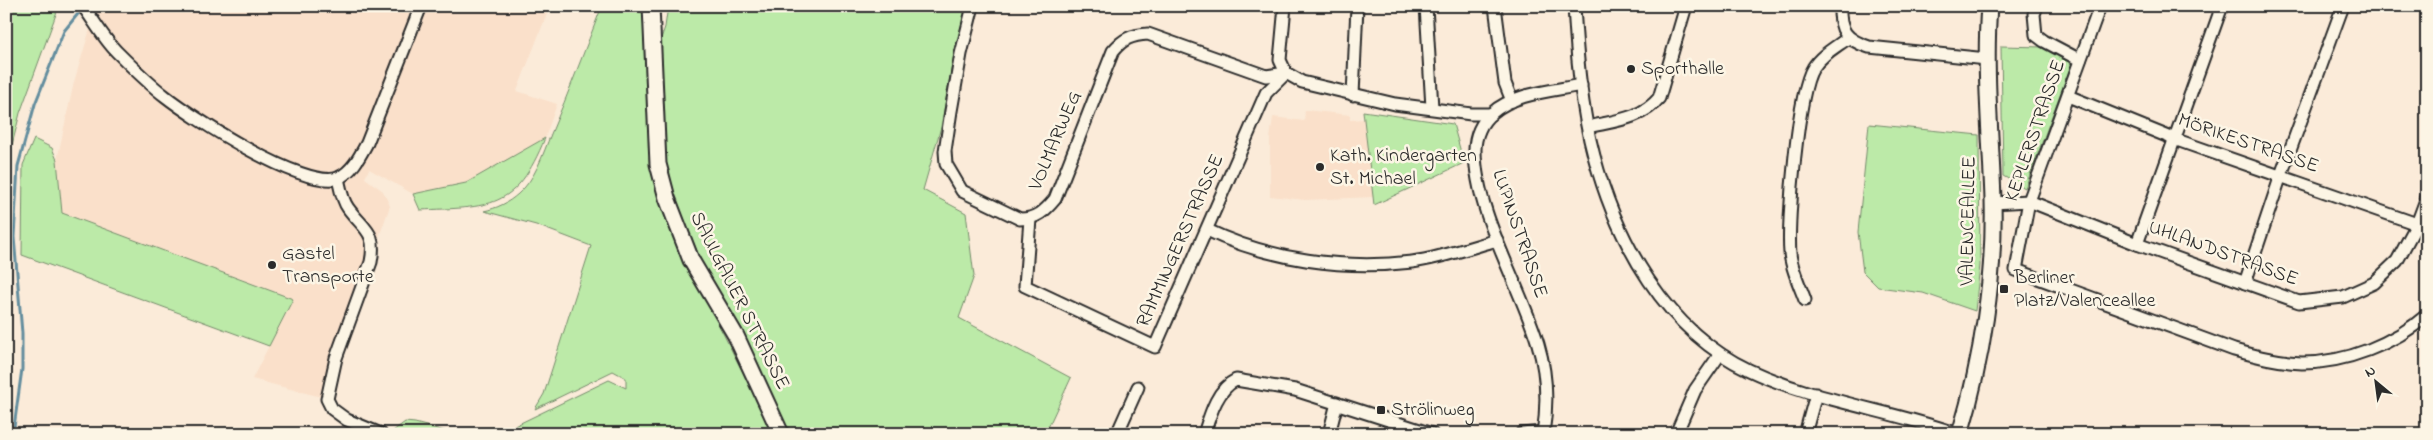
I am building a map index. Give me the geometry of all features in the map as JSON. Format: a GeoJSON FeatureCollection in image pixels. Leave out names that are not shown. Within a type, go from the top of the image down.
{"type":"FeatureCollection","features":[{"type":"Feature","properties":{"kind":"main road","name":"SAULGAUER STRASSE"},"geometry":{"type":"LineString","coordinates":[[651,6],[658,164],[667,198],[691,260],[736,336],[781,434]]}},
{"type":"Feature","properties":{"kind":"main road","name":"VALENCEALLEE"},"geometry":{"type":"LineString","coordinates":[[1959,434],[1968,406],[1986,313],[1993,203],[1987,59],[1989,6]]}},
{"type":"Feature","properties":{"kind":"street"},"geometry":{"type":"LineString","coordinates":[[87,11],[116,51],[166,96],[240,145],[295,172],[325,179],[338,178],[354,165],[366,144],[421,6]]}},
{"type":"Feature","properties":{"kind":"street","name":"VOLMARWEG"},"geometry":{"type":"LineString","coordinates":[[973,6],[952,102],[945,151],[946,164],[962,191],[1020,218],[1030,219],[1044,212],[1055,199],[1112,51],[1126,38],[1148,34],[1266,76],[1286,73]]}},
{"type":"Feature","properties":{"kind":"street"},"geometry":{"type":"LineString","coordinates":[[1285,6],[1280,60],[1286,73],[1302,82],[1395,104],[1471,114],[1490,114],[1512,101],[1581,85]]}},
{"type":"Feature","properties":{"kind":"street"},"geometry":{"type":"LineString","coordinates":[[1353,95],[1357,6]]}},
{"type":"Feature","properties":{"kind":"street"},"geometry":{"type":"LineString","coordinates":[[1426,6],[1432,108]]}},
{"type":"Feature","properties":{"kind":"street"},"geometry":{"type":"LineString","coordinates":[[1495,6],[1506,83],[1512,101]]}},
{"type":"Feature","properties":{"kind":"street"},"geometry":{"type":"LineString","coordinates":[[1574,6],[1581,85],[1588,127],[1600,176],[1615,216],[1638,261],[1665,304],[1685,327],[1720,354],[1767,378],[1816,394],[1959,434]]}},
{"type":"Feature","properties":{"kind":"street"},"geometry":{"type":"LineString","coordinates":[[1588,127],[1638,115],[1651,108],[1659,98],[1686,6]]}},
{"type":"Feature","properties":{"kind":"street"},"geometry":{"type":"LineString","coordinates":[[1840,6],[1840,21],[1848,38],[1869,47],[1987,59]]}},
{"type":"Feature","properties":{"kind":"street"},"geometry":{"type":"LineString","coordinates":[[2037,6],[2034,14],[2036,35],[2080,60]]}},
{"type":"Feature","properties":{"kind":"street","name":"KEPLERSTRASSE"},"geometry":{"type":"LineString","coordinates":[[2100,6],[2029,201],[2016,270],[2234,350],[2269,360],[2303,363],[2350,356],[2399,334],[2427,315]]}},
{"type":"Feature","properties":{"kind":"street"},"geometry":{"type":"LineString","coordinates":[[2137,244],[2222,6]]}},
{"type":"Feature","properties":{"kind":"street"},"geometry":{"type":"LineString","coordinates":[[2245,283],[2281,174],[2343,6]]}},
{"type":"Feature","properties":{"kind":"street"},"geometry":{"type":"LineString","coordinates":[[1805,300],[1790,255],[1792,194],[1800,120],[1807,83],[1812,69],[1820,60],[1848,38]]}},
{"type":"Feature","properties":{"kind":"street","name":"RAMMINGERSTRASSE"},"geometry":{"type":"LineString","coordinates":[[1030,219],[1025,286],[1155,347],[1266,93],[1286,73]]}},
{"type":"Feature","properties":{"kind":"street","name":"MÖRIKESTRASSE"},"geometry":{"type":"LineString","coordinates":[[2068,96],[2174,139],[2281,174],[2417,224]]}},
{"type":"Feature","properties":{"kind":"street","name":"LUPINSTRASSE"},"geometry":{"type":"LineString","coordinates":[[1490,114],[1482,124],[1475,150],[1478,177],[1497,240],[1538,344],[1547,392],[1544,433]]}},
{"type":"Feature","properties":{"kind":"street"},"geometry":{"type":"LineString","coordinates":[[338,178],[346,206],[368,230],[374,246],[371,262],[336,358],[327,399],[332,409],[347,420],[381,434]]}},
{"type":"Feature","properties":{"kind":"street","name":"UHLANDSTRASSE"},"geometry":{"type":"LineString","coordinates":[[1993,203],[2029,201],[2137,244],[2299,302],[2343,297],[2374,283],[2396,261],[2417,224],[2427,197]]}},
{"type":"Feature","properties":{"kind":"street"},"geometry":{"type":"LineString","coordinates":[[1207,230],[1220,236],[1270,251],[1341,264],[1413,262],[1497,240]]}},
{"type":"Feature","properties":{"kind":"street"},"geometry":{"type":"LineString","coordinates":[[1676,434],[1694,390],[1720,354]]}},
{"type":"Feature","properties":{"kind":"street"},"geometry":{"type":"LineString","coordinates":[[1204,434],[1220,393],[1236,380],[1295,390],[1432,434]]}},
{"type":"Feature","properties":{"kind":"street"},"geometry":{"type":"LineString","coordinates":[[1117,434],[1138,387]]}},
{"type":"Feature","properties":{"kind":"street"},"geometry":{"type":"LineString","coordinates":[[1805,434],[1816,394]]}},
{"type":"Feature","properties":{"kind":"street"},"geometry":{"type":"LineString","coordinates":[[1329,434],[1337,403]]}},
{"type":"Feature","properties":{"kind":"street"},"geometry":{"type":"LineString","coordinates":[[1521,434],[1544,433]]}},
{"type":"Feature","properties":{"kind":"shaded area"},"geometry":{"type":"Polygon","coordinates":[[[97,6],[550,6],[517,91],[557,104],[545,138],[466,183],[413,194],[369,169],[365,178],[383,191],[390,206],[336,358],[325,398],[252,379],[293,299],[62,213],[57,160],[74,82],[97,6]]]}},
{"type":"Feature","properties":{"kind":"shaded area","name":"Kath. Kindergarten St. Michael"},"geometry":{"type":"Polygon","coordinates":[[[1305,110],[1350,115],[1350,120],[1364,119],[1373,197],[1305,200],[1270,196],[1270,139],[1273,117],[1304,121],[1305,110]]]}},
{"type":"Feature","properties":{"kind":"green space"},"geometry":{"type":"Polygon","coordinates":[[[6,6],[59,6],[20,113],[6,169],[6,6]]]}},
{"type":"Feature","properties":{"kind":"green space"},"geometry":{"type":"Polygon","coordinates":[[[602,6],[648,6],[653,62],[665,27],[668,6],[967,6],[953,59],[941,127],[923,190],[966,213],[974,276],[959,318],[1071,378],[1045,434],[787,434],[699,256],[662,164],[654,166],[687,262],[774,434],[498,434],[609,380],[626,388],[626,378],[613,371],[535,409],[544,394],[591,246],[536,225],[484,211],[502,205],[514,197],[524,188],[534,174],[602,6]]]}},
{"type":"Feature","properties":{"kind":"green space"},"geometry":{"type":"Polygon","coordinates":[[[2001,46],[2043,47],[2073,60],[2025,188],[2003,176],[2001,46]]]}},
{"type":"Feature","properties":{"kind":"green space"},"geometry":{"type":"Polygon","coordinates":[[[1363,111],[1453,124],[1464,163],[1374,205],[1363,111]]]}},
{"type":"Feature","properties":{"kind":"green space"},"geometry":{"type":"Polygon","coordinates":[[[1869,124],[1979,135],[1980,265],[1975,311],[1923,293],[1878,287],[1863,272],[1858,232],[1869,124]]]}},
{"type":"Feature","properties":{"kind":"green space"},"geometry":{"type":"Polygon","coordinates":[[[545,138],[534,162],[523,179],[511,192],[498,200],[465,208],[420,210],[413,194],[466,183],[545,138]]]}},
{"type":"Feature","properties":{"kind":"green space"},"geometry":{"type":"Polygon","coordinates":[[[34,139],[52,148],[57,160],[62,213],[293,299],[269,346],[22,255],[23,165],[34,139]]]}},
{"type":"Feature","properties":{"kind":"green space"},"geometry":{"type":"Polygon","coordinates":[[[6,390],[12,434],[6,434],[6,390]]]}},
{"type":"Feature","properties":{"kind":"green space"},"geometry":{"type":"Polygon","coordinates":[[[405,422],[415,423],[456,434],[389,434],[405,422]]]}},
{"type":"Feature","properties":{"kind":"waterway"},"geometry":{"type":"LineString","coordinates":[[13,434],[22,369],[22,333],[14,237],[18,166],[35,104],[64,31],[82,9]]}},
{"type":"Feature","properties":{"kind":"place","name":"Sporthalle"},"geometry":{"type":"Point","coordinates":[1631,69]}},
{"type":"Feature","properties":{"kind":"place","name":"Kath. Kindergarten St. Michael"},"geometry":{"type":"Point","coordinates":[1320,167]}},
{"type":"Feature","properties":{"kind":"place","name":"Gastel Transporte"},"geometry":{"type":"Point","coordinates":[272,265]}},
{"type":"Feature","properties":{"kind":"place","name":"Berliner Platz/Valenceallee"},"geometry":{"type":"Point","coordinates":[2004,289]}},
{"type":"Feature","properties":{"kind":"place","name":"Strölinweg"},"geometry":{"type":"Point","coordinates":[1381,410]}}]}
